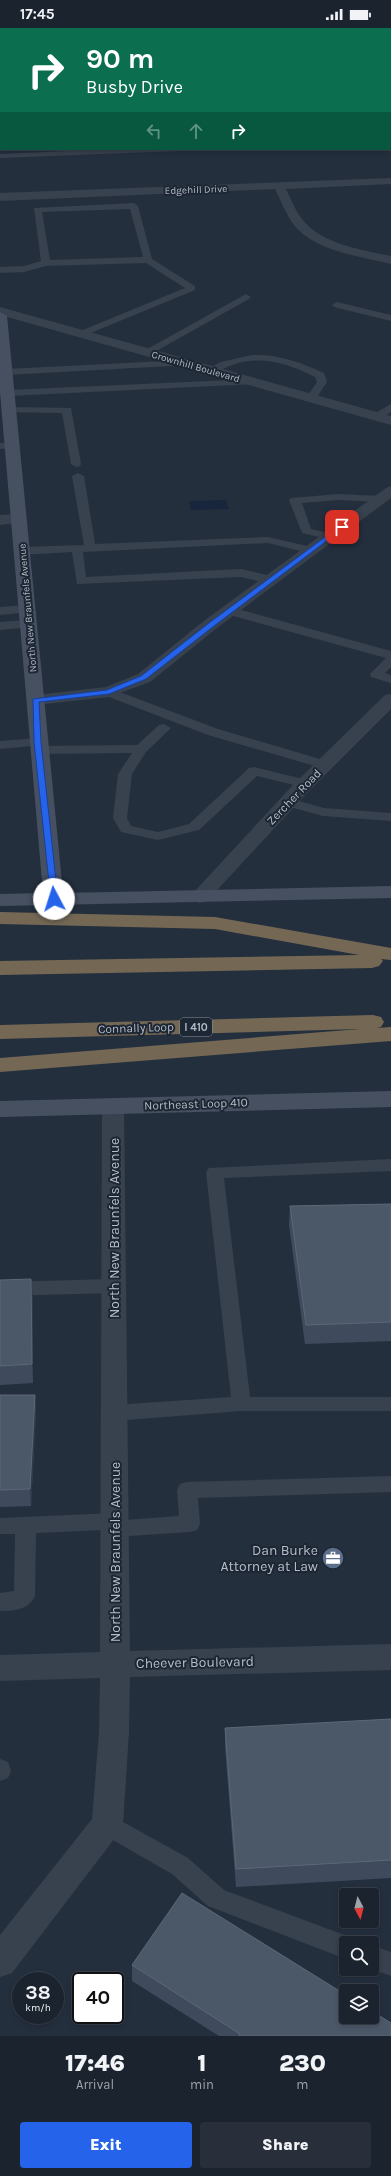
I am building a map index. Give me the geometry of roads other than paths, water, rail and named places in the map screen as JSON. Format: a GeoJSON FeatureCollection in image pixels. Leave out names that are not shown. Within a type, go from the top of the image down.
{"type":"FeatureCollection","features":[{"type":"Feature","properties":{"kind":"highway"},"geometry":{"type":"LineString","coordinates":[[0,918],[215,923],[391,954]]}},
{"type":"Feature","properties":{"kind":"highway"},"geometry":{"type":"LineString","coordinates":[[0,968],[391,960]]}},
{"type":"Feature","properties":{"kind":"highway","name":"Connally Loop"},"geometry":{"type":"LineString","coordinates":[[0,1032],[391,1021]]}},
{"type":"Feature","properties":{"kind":"highway"},"geometry":{"type":"LineString","coordinates":[[0,1065],[391,1034]]}},
{"type":"Feature","properties":{"kind":"street","name":"Edgehill Drive"},"geometry":{"type":"LineString","coordinates":[[0,197],[391,181]]}},
{"type":"Feature","properties":{"kind":"street"},"geometry":{"type":"LineString","coordinates":[[279,186],[301,225],[311,232],[324,240],[391,260]]}},
{"type":"Feature","properties":{"kind":"street","name":"Crownhill Boulevard"},"geometry":{"type":"LineString","coordinates":[[0,311],[391,421]]}},
{"type":"Feature","properties":{"kind":"street","name":"North New Braunfels Avenue"},"geometry":{"type":"LineString","coordinates":[[0,316],[9,410],[6,446],[18,519],[54,899]]}},
{"type":"Feature","properties":{"kind":"street"},"geometry":{"type":"LineString","coordinates":[[36,700],[109,692],[144,678],[230,610],[385,495]]}},
{"type":"Feature","properties":{"kind":"street"},"geometry":{"type":"LineString","coordinates":[[0,520],[18,519]]}},
{"type":"Feature","properties":{"kind":"street","name":"Zercher Road"},"geometry":{"type":"LineString","coordinates":[[200,897],[288,802],[391,699]]}},
{"type":"Feature","properties":{"kind":"street"},"geometry":{"type":"LineString","coordinates":[[0,900],[391,892]]}},
{"type":"Feature","properties":{"kind":"street","name":"Northeast Loop 410"},"geometry":{"type":"LineString","coordinates":[[0,1109],[391,1099]]}},
{"type":"Feature","properties":{"kind":"street","name":"North New Braunfels Avenue"},"geometry":{"type":"LineString","coordinates":[[107,1824],[114,1732],[115,1664],[113,1106]]}},
{"type":"Feature","properties":{"kind":"street","name":"Cheever Boulevard"},"geometry":{"type":"LineString","coordinates":[[0,1668],[391,1657]]}},
{"type":"Feature","properties":{"kind":"street"},"geometry":{"type":"LineString","coordinates":[[0,1961],[107,1824]]}},
{"type":"Feature","properties":{"kind":"lane"},"geometry":{"type":"LineString","coordinates":[[0,156],[153,150]]}},
{"type":"Feature","properties":{"kind":"lane"},"geometry":{"type":"LineString","coordinates":[[46,263],[37,210],[134,206],[148,260]]}},
{"type":"Feature","properties":{"kind":"lane"},"geometry":{"type":"LineString","coordinates":[[0,270],[24,269],[46,263],[148,260],[192,288],[81,334]]}},
{"type":"Feature","properties":{"kind":"lane"},"geometry":{"type":"LineString","coordinates":[[147,352],[246,297]]}},
{"type":"Feature","properties":{"kind":"lane"},"geometry":{"type":"LineString","coordinates":[[337,305],[391,318]]}},
{"type":"Feature","properties":{"kind":"lane"},"geometry":{"type":"LineString","coordinates":[[209,370],[233,359],[250,356],[277,360],[320,374],[322,382],[311,398]]}},
{"type":"Feature","properties":{"kind":"lane"},"geometry":{"type":"LineString","coordinates":[[5,380],[185,363]]}},
{"type":"Feature","properties":{"kind":"lane"},"geometry":{"type":"LineString","coordinates":[[5,380],[254,382]]}},
{"type":"Feature","properties":{"kind":"lane"},"geometry":{"type":"LineString","coordinates":[[376,417],[391,407]]}},
{"type":"Feature","properties":{"kind":"lane"},"geometry":{"type":"LineString","coordinates":[[9,410],[67,410],[76,464]]}},
{"type":"Feature","properties":{"kind":"lane"},"geometry":{"type":"LineString","coordinates":[[78,476],[90,548]]}},
{"type":"Feature","properties":{"kind":"lane"},"geometry":{"type":"LineString","coordinates":[[330,536],[306,531],[296,500],[385,495]]}},
{"type":"Feature","properties":{"kind":"lane"},"geometry":{"type":"LineString","coordinates":[[21,551],[268,540],[312,550]]}},
{"type":"Feature","properties":{"kind":"lane"},"geometry":{"type":"LineString","coordinates":[[77,549],[81,581],[241,573],[271,580]]}},
{"type":"Feature","properties":{"kind":"lane"},"geometry":{"type":"LineString","coordinates":[[230,610],[391,655]]}},
{"type":"Feature","properties":{"kind":"lane"},"geometry":{"type":"LineString","coordinates":[[0,611],[28,617]]}},
{"type":"Feature","properties":{"kind":"lane"},"geometry":{"type":"LineString","coordinates":[[0,626],[28,617]]}},
{"type":"Feature","properties":{"kind":"lane"},"geometry":{"type":"LineString","coordinates":[[391,660],[376,674],[391,679]]}},
{"type":"Feature","properties":{"kind":"lane"},"geometry":{"type":"LineString","coordinates":[[109,692],[213,732],[325,765]]}},
{"type":"Feature","properties":{"kind":"lane"},"geometry":{"type":"LineString","coordinates":[[164,728],[141,749],[125,774],[120,818],[126,829],[158,836],[194,827],[254,771],[306,784]]}},
{"type":"Feature","properties":{"kind":"lane"},"geometry":{"type":"LineString","coordinates":[[0,744],[141,749]]}},
{"type":"Feature","properties":{"kind":"lane"},"geometry":{"type":"LineString","coordinates":[[288,802],[323,812],[391,817]]}},
{"type":"Feature","properties":{"kind":"lane"},"geometry":{"type":"LineString","coordinates":[[242,1404],[216,1172],[391,1165]]}},
{"type":"Feature","properties":{"kind":"lane"},"geometry":{"type":"LineString","coordinates":[[0,1289],[114,1286]]}},
{"type":"Feature","properties":{"kind":"lane"},"geometry":{"type":"LineString","coordinates":[[114,1413],[242,1404],[391,1404]]}},
{"type":"Feature","properties":{"kind":"lane"},"geometry":{"type":"LineString","coordinates":[[0,1526],[26,1524],[190,1524],[187,1490],[391,1484]]}},
{"type":"Feature","properties":{"kind":"lane"},"geometry":{"type":"LineString","coordinates":[[0,1602],[14,1602],[24,1596],[26,1524]]}},
{"type":"Feature","properties":{"kind":"lane"},"geometry":{"type":"LineString","coordinates":[[107,1824],[180,1866],[216,1898],[339,1944]]}},
{"type":"Feature","properties":{"kind":"lane"},"geometry":{"type":"LineString","coordinates":[[379,1960],[391,1964]]}},
{"type":"Feature","properties":{"kind":"water"},"geometry":{"type":"Polygon","coordinates":[[[226,500],[229,509],[191,510],[189,501],[226,500]]]}},
{"type":"Feature","properties":{"kind":"place","name":"Dan Burke Attorney at Law"},"geometry":{"type":"Point","coordinates":[333,1558]}}]}
